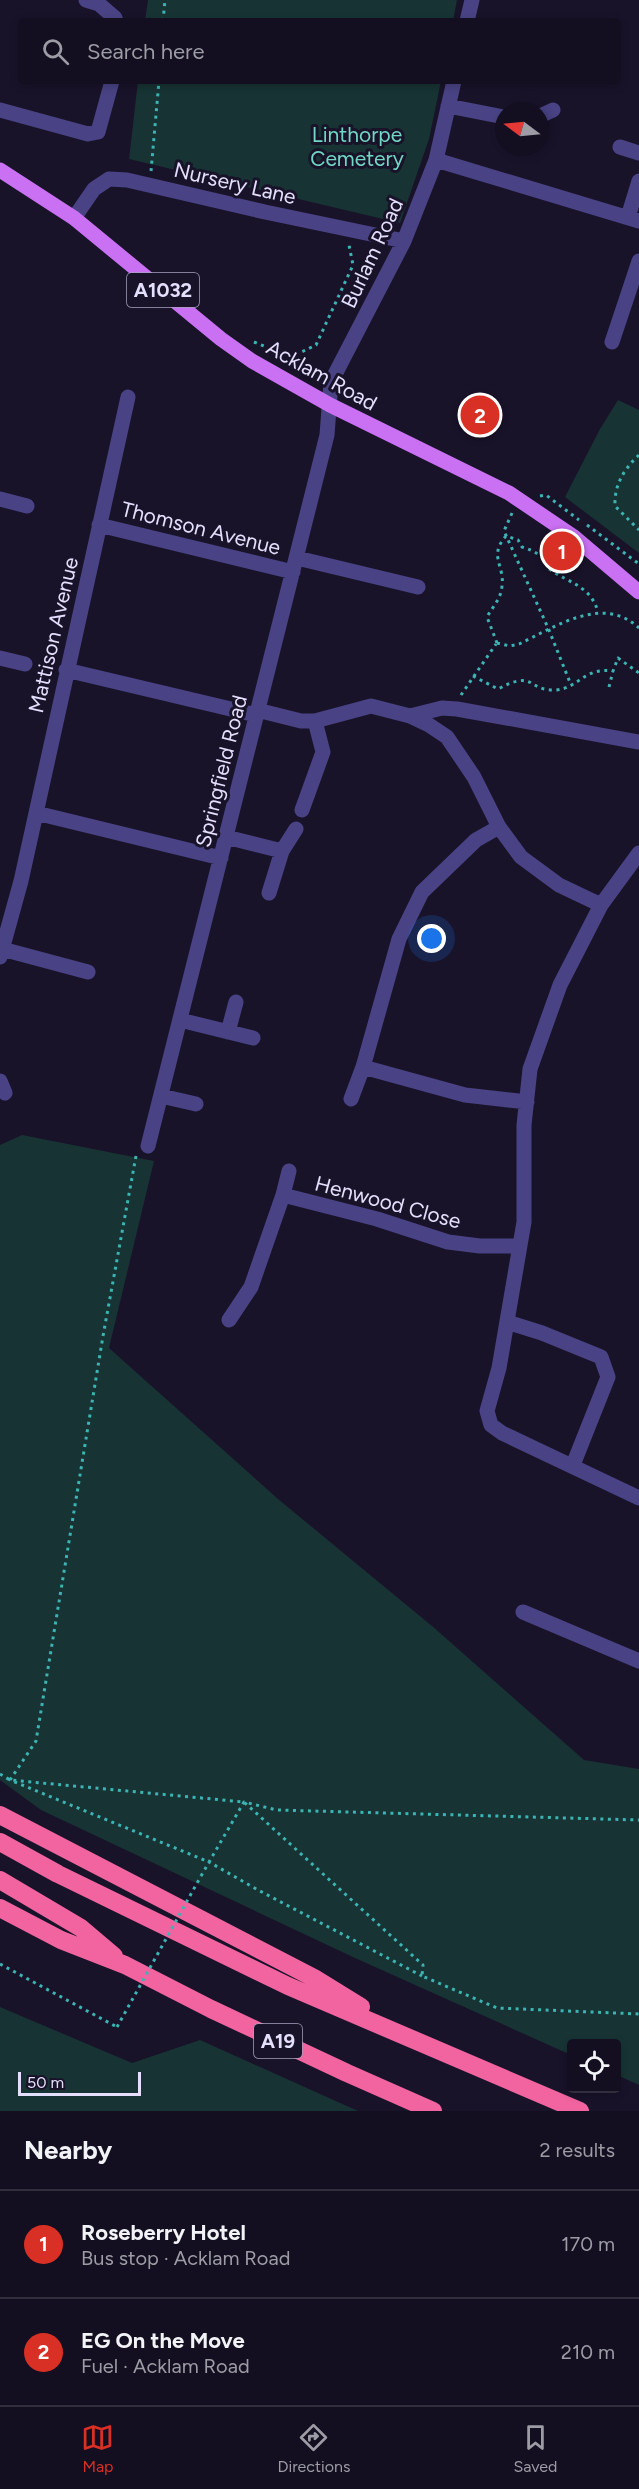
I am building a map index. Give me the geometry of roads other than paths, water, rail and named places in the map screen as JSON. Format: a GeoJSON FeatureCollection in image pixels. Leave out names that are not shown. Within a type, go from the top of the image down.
{"type":"FeatureCollection","features":[{"type":"Feature","properties":{"kind":"highway","name":"A19"},"geometry":{"type":"LineString","coordinates":[[0,1815],[314,1978],[405,2036]]}},
{"type":"Feature","properties":{"kind":"highway","name":"A19"},"geometry":{"type":"LineString","coordinates":[[27,1829],[183,1933]]}},
{"type":"Feature","properties":{"kind":"highway","name":"A19"},"geometry":{"type":"LineString","coordinates":[[0,1842],[58,1874],[288,1986],[580,2111]]}},
{"type":"Feature","properties":{"kind":"highway","name":"A19"},"geometry":{"type":"LineString","coordinates":[[0,1880],[81,1928],[124,1965],[210,2009],[433,2111]]}},
{"type":"Feature","properties":{"kind":"highway"},"geometry":{"type":"LineString","coordinates":[[0,1908],[61,1940],[124,1965]]}},
{"type":"Feature","properties":{"kind":"main road","name":"Acklam Road"},"geometry":{"type":"LineString","coordinates":[[0,170],[74,218],[229,344],[281,379],[519,499],[574,537],[639,592]]}},
{"type":"Feature","properties":{"kind":"street"},"geometry":{"type":"LineString","coordinates":[[86,0],[99,4],[115,18]]}},
{"type":"Feature","properties":{"kind":"street"},"geometry":{"type":"LineString","coordinates":[[468,18],[472,0]]}},
{"type":"Feature","properties":{"kind":"street"},"geometry":{"type":"LineString","coordinates":[[0,110],[88,134],[98,132],[111,84]]}},
{"type":"Feature","properties":{"kind":"street","name":"Burlam Road"},"geometry":{"type":"LineString","coordinates":[[330,405],[331,382],[404,241],[436,160],[453,84]]}},
{"type":"Feature","properties":{"kind":"street"},"geometry":{"type":"LineString","coordinates":[[448,106],[495,115]]}},
{"type":"Feature","properties":{"kind":"street"},"geometry":{"type":"LineString","coordinates":[[621,147],[639,153]]}},
{"type":"Feature","properties":{"kind":"street"},"geometry":{"type":"LineString","coordinates":[[436,160],[634,219],[639,181]]}},
{"type":"Feature","properties":{"kind":"street","name":"Nursery Lane"},"geometry":{"type":"LineString","coordinates":[[74,218],[94,189],[109,179],[128,180],[265,213],[404,241]]}},
{"type":"Feature","properties":{"kind":"street"},"geometry":{"type":"LineString","coordinates":[[612,342],[639,261]]}},
{"type":"Feature","properties":{"kind":"street","name":"Mattison Avenue"},"geometry":{"type":"LineString","coordinates":[[1,953],[21,881],[128,398]]}},
{"type":"Feature","properties":{"kind":"street","name":"Springfield Road"},"geometry":{"type":"LineString","coordinates":[[148,1146],[327,435],[330,405]]}},
{"type":"Feature","properties":{"kind":"street"},"geometry":{"type":"LineString","coordinates":[[0,499],[27,506]]}},
{"type":"Feature","properties":{"kind":"street","name":"Thomson Avenue"},"geometry":{"type":"LineString","coordinates":[[99,525],[295,565],[418,587]]}},
{"type":"Feature","properties":{"kind":"street"},"geometry":{"type":"LineString","coordinates":[[0,658],[25,664]]}},
{"type":"Feature","properties":{"kind":"street"},"geometry":{"type":"LineString","coordinates":[[66,670],[301,721],[321,719],[371,706],[410,716],[447,737],[474,777],[499,827],[521,857],[559,885],[601,905]]}},
{"type":"Feature","properties":{"kind":"street"},"geometry":{"type":"LineString","coordinates":[[410,716],[442,708],[457,708],[639,742]]}},
{"type":"Feature","properties":{"kind":"street"},"geometry":{"type":"LineString","coordinates":[[303,810],[323,752],[321,719]]}},
{"type":"Feature","properties":{"kind":"street"},"geometry":{"type":"LineString","coordinates":[[36,813],[221,858]]}},
{"type":"Feature","properties":{"kind":"street"},"geometry":{"type":"LineString","coordinates":[[351,1099],[363,1067],[399,939],[422,892],[476,840],[499,827]]}},
{"type":"Feature","properties":{"kind":"street"},"geometry":{"type":"LineString","coordinates":[[269,892],[282,850],[296,829]]}},
{"type":"Feature","properties":{"kind":"street"},"geometry":{"type":"LineString","coordinates":[[226,837],[282,850]]}},
{"type":"Feature","properties":{"kind":"street"},"geometry":{"type":"LineString","coordinates":[[639,853],[601,905],[560,985],[530,1069],[524,1125],[524,1222],[499,1368],[488,1411],[491,1425],[502,1433],[639,1498]]}},
{"type":"Feature","properties":{"kind":"street"},"geometry":{"type":"LineString","coordinates":[[1,953],[88,972]]}},
{"type":"Feature","properties":{"kind":"street"},"geometry":{"type":"LineString","coordinates":[[228,1032],[236,1002]]}},
{"type":"Feature","properties":{"kind":"street"},"geometry":{"type":"LineString","coordinates":[[180,1020],[253,1038]]}},
{"type":"Feature","properties":{"kind":"street"},"geometry":{"type":"LineString","coordinates":[[363,1067],[465,1095],[527,1102]]}},
{"type":"Feature","properties":{"kind":"street"},"geometry":{"type":"LineString","coordinates":[[161,1096],[196,1104]]}},
{"type":"Feature","properties":{"kind":"street"},"geometry":{"type":"LineString","coordinates":[[229,1320],[251,1287],[289,1171]]}},
{"type":"Feature","properties":{"kind":"street","name":"Henwood Close"},"geometry":{"type":"LineString","coordinates":[[283,1195],[376,1219],[448,1242],[480,1246],[519,1246]]}},
{"type":"Feature","properties":{"kind":"street"},"geometry":{"type":"LineString","coordinates":[[507,1322],[542,1333],[601,1357],[608,1377],[573,1465]]}},
{"type":"Feature","properties":{"kind":"street"},"geometry":{"type":"LineString","coordinates":[[524,1612],[639,1661]]}},
{"type":"Feature","properties":{"kind":"place","name":"EG On the Move"},"geometry":{"type":"Point","coordinates":[480,415]}},
{"type":"Feature","properties":{"kind":"place","name":"Roseberry Hotel"},"geometry":{"type":"Point","coordinates":[562,551]}},
{"type":"Feature","properties":{"kind":"park label","name":"Linthorpe Cemetery"},"geometry":{"type":"Point","coordinates":[357,146]}}]}
